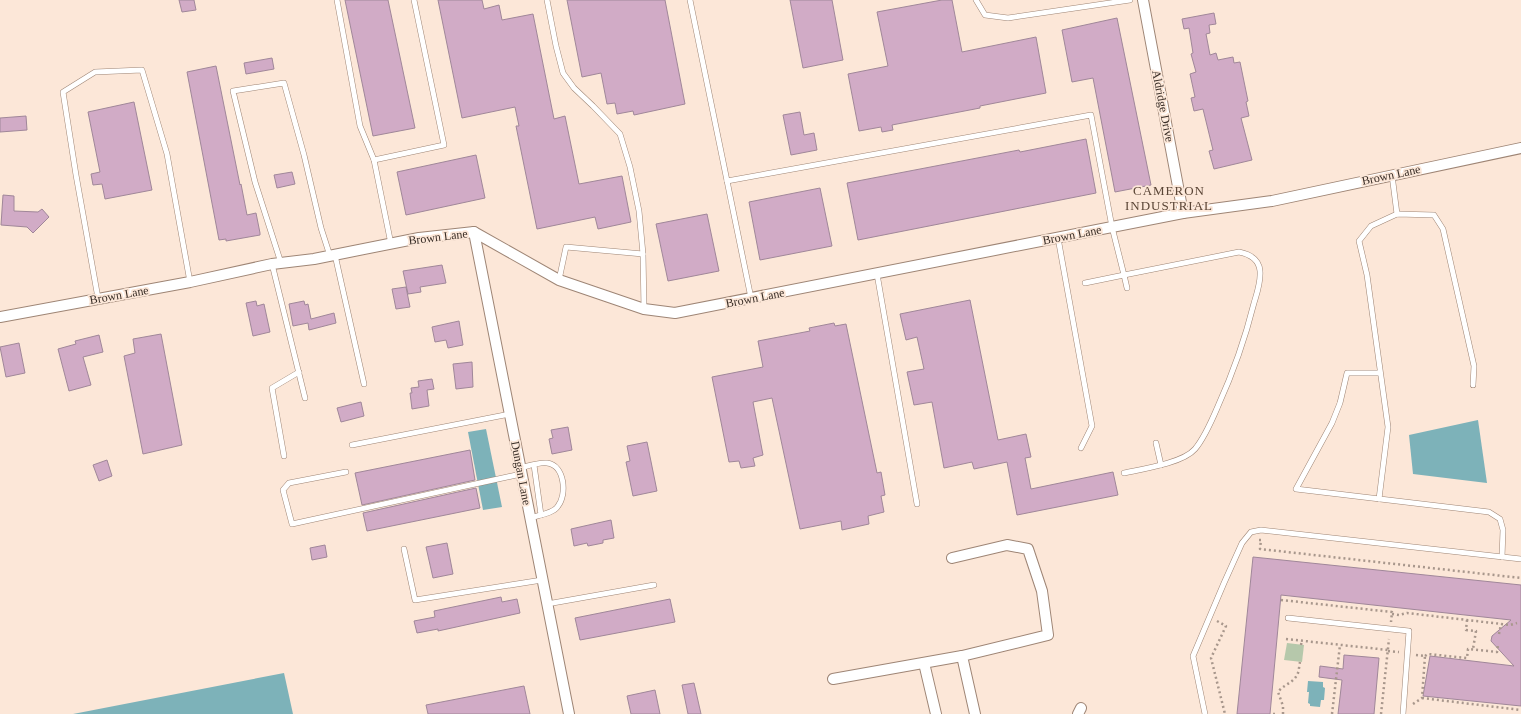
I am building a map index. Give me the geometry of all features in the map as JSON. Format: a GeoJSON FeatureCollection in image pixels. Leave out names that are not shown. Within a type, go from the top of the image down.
{"type":"FeatureCollection","features":[{"type":"Feature","properties":{"kind":"street","name":"Aldridge Drive"},"geometry":{"type":"LineString","coordinates":[[1143,0],[1183,213]]}},
{"type":"Feature","properties":{"kind":"street","name":"Brown Lane"},"geometry":{"type":"LineString","coordinates":[[0,317],[190,282],[277,263],[332,255],[418,238],[474,232],[559,280],[644,309],[675,313],[1183,213],[1272,201],[1521,148]]}},
{"type":"Feature","properties":{"kind":"street","name":"Dungan Lane"},"geometry":{"type":"LineString","coordinates":[[474,232],[568,714]]}},
{"type":"Feature","properties":{"kind":"street"},"geometry":{"type":"LineString","coordinates":[[833,679],[962,656],[1048,635],[1042,591],[1028,549],[1007,546],[952,558]]}},
{"type":"Feature","properties":{"kind":"street"},"geometry":{"type":"LineString","coordinates":[[962,656],[975,714]]}},
{"type":"Feature","properties":{"kind":"street"},"geometry":{"type":"LineString","coordinates":[[924,663],[936,714]]}},
{"type":"Feature","properties":{"kind":"lane"},"geometry":{"type":"LineString","coordinates":[[336,0],[360,126],[374,160],[391,244]]}},
{"type":"Feature","properties":{"kind":"lane"},"geometry":{"type":"LineString","coordinates":[[374,160],[444,145],[414,0]]}},
{"type":"Feature","properties":{"kind":"lane"},"geometry":{"type":"LineString","coordinates":[[547,0],[563,73],[574,88],[620,134],[630,167],[639,211],[643,254],[644,309]]}},
{"type":"Feature","properties":{"kind":"lane"},"geometry":{"type":"LineString","coordinates":[[690,0],[752,299]]}},
{"type":"Feature","properties":{"kind":"lane"},"geometry":{"type":"LineString","coordinates":[[976,0],[985,15],[1008,18],[1130,0]]}},
{"type":"Feature","properties":{"kind":"lane"},"geometry":{"type":"LineString","coordinates":[[98,298],[63,92],[95,72],[142,70],[167,154],[190,282]]}},
{"type":"Feature","properties":{"kind":"lane"},"geometry":{"type":"LineString","coordinates":[[305,398],[277,263],[255,182],[233,91],[284,83],[304,155],[321,228],[332,255],[364,384]]}},
{"type":"Feature","properties":{"kind":"lane"},"geometry":{"type":"LineString","coordinates":[[727,181],[1091,115],[1112,227],[1127,288]]}},
{"type":"Feature","properties":{"kind":"lane"},"geometry":{"type":"LineString","coordinates":[[1392,175],[1397,214]]}},
{"type":"Feature","properties":{"kind":"lane"},"geometry":{"type":"LineString","coordinates":[[1379,499],[1388,427],[1379,373],[1367,275],[1359,241],[1371,226],[1397,214],[1434,215],[1443,228],[1474,366],[1473,385]]}},
{"type":"Feature","properties":{"kind":"lane"},"geometry":{"type":"LineString","coordinates":[[1058,238],[1092,426],[1081,448]]}},
{"type":"Feature","properties":{"kind":"lane"},"geometry":{"type":"LineString","coordinates":[[559,280],[566,247],[643,254]]}},
{"type":"Feature","properties":{"kind":"lane"},"geometry":{"type":"LineString","coordinates":[[1085,284],[1239,252],[1249,254],[1256,261],[1260,270],[1259,284],[1248,328],[1232,374],[1211,423],[1195,450],[1181,459],[1124,473]]}},
{"type":"Feature","properties":{"kind":"lane"},"geometry":{"type":"LineString","coordinates":[[878,274],[917,504]]}},
{"type":"Feature","properties":{"kind":"lane"},"geometry":{"type":"LineString","coordinates":[[284,456],[272,388],[299,372]]}},
{"type":"Feature","properties":{"kind":"lane"},"geometry":{"type":"LineString","coordinates":[[1379,373],[1347,373],[1340,403],[1332,423],[1296,489],[1489,512],[1500,519],[1503,530],[1502,557]]}},
{"type":"Feature","properties":{"kind":"lane"},"geometry":{"type":"LineString","coordinates":[[352,445],[510,414]]}},
{"type":"Feature","properties":{"kind":"lane"},"geometry":{"type":"LineString","coordinates":[[1156,442],[1161,465]]}},
{"type":"Feature","properties":{"kind":"lane"},"geometry":{"type":"LineString","coordinates":[[346,472],[290,482],[283,490],[292,524],[521,471],[534,465],[546,462],[554,464],[564,481],[563,497],[558,507],[541,515],[530,518]]}},
{"type":"Feature","properties":{"kind":"lane"},"geometry":{"type":"LineString","coordinates":[[534,465],[541,515]]}},
{"type":"Feature","properties":{"kind":"lane"},"geometry":{"type":"LineString","coordinates":[[1205,714],[1193,656],[1242,543],[1251,532],[1261,530],[1521,559]]}},
{"type":"Feature","properties":{"kind":"lane"},"geometry":{"type":"LineString","coordinates":[[404,549],[415,600],[542,580]]}},
{"type":"Feature","properties":{"kind":"lane"},"geometry":{"type":"LineString","coordinates":[[547,604],[654,586]]}},
{"type":"Feature","properties":{"kind":"lane"},"geometry":{"type":"LineString","coordinates":[[1288,618],[1409,631],[1404,714]]}},
{"type":"Feature","properties":{"kind":"path"},"geometry":{"type":"LineString","coordinates":[[1256,540],[1261,540],[1260,549],[1521,578]]}},
{"type":"Feature","properties":{"kind":"path"},"geometry":{"type":"LineString","coordinates":[[1281,600],[1392,612],[1392,614],[1399,615],[1406,613],[1510,625],[1517,623]]}},
{"type":"Feature","properties":{"kind":"path"},"geometry":{"type":"LineString","coordinates":[[1220,614],[1216,622],[1226,626],[1211,658],[1224,714]]}},
{"type":"Feature","properties":{"kind":"path"},"geometry":{"type":"LineString","coordinates":[[1391,623],[1392,614]]}},
{"type":"Feature","properties":{"kind":"path"},"geometry":{"type":"LineString","coordinates":[[1467,620],[1466,630],[1476,631],[1473,649]]}},
{"type":"Feature","properties":{"kind":"path"},"geometry":{"type":"LineString","coordinates":[[1499,634],[1501,624]]}},
{"type":"Feature","properties":{"kind":"path"},"geometry":{"type":"LineString","coordinates":[[1286,639],[1399,652]]}},
{"type":"Feature","properties":{"kind":"path"},"geometry":{"type":"LineString","coordinates":[[1381,714],[1389,639]]}},
{"type":"Feature","properties":{"kind":"path"},"geometry":{"type":"LineString","coordinates":[[1301,645],[1302,640]]}},
{"type":"Feature","properties":{"kind":"path"},"geometry":{"type":"LineString","coordinates":[[1332,714],[1340,645]]}},
{"type":"Feature","properties":{"kind":"path"},"geometry":{"type":"LineString","coordinates":[[1416,654],[1425,656],[1428,654],[1467,658],[1468,649],[1497,652],[1498,645]]}},
{"type":"Feature","properties":{"kind":"path"},"geometry":{"type":"LineString","coordinates":[[1422,698],[1425,656]]}},
{"type":"Feature","properties":{"kind":"path"},"geometry":{"type":"LineString","coordinates":[[1283,714],[1283,706],[1278,692],[1298,674],[1300,662]]}},
{"type":"Feature","properties":{"kind":"path"},"geometry":{"type":"LineString","coordinates":[[1413,704],[1422,698],[1521,710]]}},
{"type":"Feature","properties":{"kind":"green space"},"geometry":{"type":"Polygon","coordinates":[[[1287,643],[1304,645],[1302,662],[1284,660],[1287,643]]]}},
{"type":"Feature","properties":{"kind":"water"},"geometry":{"type":"Polygon","coordinates":[[[1478,420],[1487,483],[1413,474],[1409,435],[1478,420]]]}},
{"type":"Feature","properties":{"kind":"water"},"geometry":{"type":"Polygon","coordinates":[[[486,429],[502,507],[483,510],[468,432],[486,429]]]}},
{"type":"Feature","properties":{"kind":"water"},"geometry":{"type":"Polygon","coordinates":[[[284,673],[293,714],[73,714],[284,673]]]}},
{"type":"Feature","properties":{"kind":"water"},"geometry":{"type":"Polygon","coordinates":[[[1308,681],[1323,682],[1323,687],[1325,688],[1324,700],[1321,700],[1320,707],[1310,706],[1308,703],[1308,681]]]}},
{"type":"Feature","properties":{"kind":"building"},"geometry":{"type":"Polygon","coordinates":[[[179,0],[194,0],[196,10],[182,12],[179,0]]]}},
{"type":"Feature","properties":{"kind":"building"},"geometry":{"type":"Polygon","coordinates":[[[345,0],[388,0],[415,128],[373,136],[345,0]]]}},
{"type":"Feature","properties":{"kind":"building"},"geometry":{"type":"Polygon","coordinates":[[[438,0],[482,0],[484,9],[499,5],[502,20],[533,14],[554,119],[565,116],[579,184],[622,176],[631,222],[598,229],[595,217],[537,229],[516,126],[519,126],[515,107],[462,118],[438,0]]]}},
{"type":"Feature","properties":{"kind":"building"},"geometry":{"type":"Polygon","coordinates":[[[567,0],[665,0],[685,104],[634,115],[633,111],[617,114],[615,103],[607,104],[601,73],[582,77],[567,0]]]}},
{"type":"Feature","properties":{"kind":"building"},"geometry":{"type":"Polygon","coordinates":[[[790,0],[832,0],[843,60],[803,68],[790,0]]]}},
{"type":"Feature","properties":{"kind":"building"},"geometry":{"type":"Polygon","coordinates":[[[942,0],[952,0],[962,52],[1036,37],[1046,93],[980,106],[980,108],[892,125],[893,130],[882,132],[881,127],[859,131],[848,74],[888,66],[877,12],[942,0]]]}},
{"type":"Feature","properties":{"kind":"building"},"geometry":{"type":"Polygon","coordinates":[[[1214,13],[1216,24],[1209,25],[1210,33],[1206,34],[1210,55],[1216,53],[1218,60],[1233,57],[1234,63],[1240,62],[1248,101],[1246,102],[1249,116],[1241,118],[1252,160],[1214,169],[1209,151],[1213,150],[1203,109],[1194,111],[1191,98],[1195,97],[1190,74],[1196,72],[1191,54],[1193,53],[1189,28],[1184,29],[1182,19],[1214,13]]]}},
{"type":"Feature","properties":{"kind":"building"},"geometry":{"type":"Polygon","coordinates":[[[1117,18],[1151,185],[1115,192],[1093,78],[1072,82],[1062,30],[1117,18]]]}},
{"type":"Feature","properties":{"kind":"building"},"geometry":{"type":"Polygon","coordinates":[[[272,58],[274,69],[246,74],[244,63],[272,58]]]}},
{"type":"Feature","properties":{"kind":"building"},"geometry":{"type":"Polygon","coordinates":[[[216,66],[247,215],[256,213],[260,233],[260,235],[226,241],[226,239],[219,240],[187,72],[216,66]]]}},
{"type":"Feature","properties":{"kind":"building"},"geometry":{"type":"Polygon","coordinates":[[[134,102],[152,190],[105,199],[102,184],[93,185],[91,174],[100,172],[88,112],[134,102]]]}},
{"type":"Feature","properties":{"kind":"building"},"geometry":{"type":"Polygon","coordinates":[[[800,112],[804,135],[814,133],[817,150],[791,155],[783,115],[800,112]]]}},
{"type":"Feature","properties":{"kind":"building"},"geometry":{"type":"Polygon","coordinates":[[[26,116],[27,130],[0,132],[0,118],[26,116]]]}},
{"type":"Feature","properties":{"kind":"building"},"geometry":{"type":"Polygon","coordinates":[[[1086,139],[1096,193],[858,240],[847,183],[1019,150],[1020,152],[1086,139]]]}},
{"type":"Feature","properties":{"kind":"building"},"geometry":{"type":"Polygon","coordinates":[[[476,155],[485,198],[406,215],[397,172],[476,155]]]}},
{"type":"Feature","properties":{"kind":"building"},"geometry":{"type":"Polygon","coordinates":[[[292,172],[295,184],[277,188],[274,175],[292,172]]]}},
{"type":"Feature","properties":{"kind":"building"},"geometry":{"type":"Polygon","coordinates":[[[820,188],[832,246],[760,260],[749,202],[820,188]]]}},
{"type":"Feature","properties":{"kind":"building"},"geometry":{"type":"Polygon","coordinates":[[[3,195],[14,196],[14,211],[38,212],[42,209],[49,217],[33,233],[27,227],[1,225],[3,195]]]}},
{"type":"Feature","properties":{"kind":"building"},"geometry":{"type":"Polygon","coordinates":[[[707,214],[719,271],[668,281],[656,224],[707,214]]]}},
{"type":"Feature","properties":{"kind":"building"},"geometry":{"type":"Polygon","coordinates":[[[442,265],[446,283],[420,287],[421,292],[408,294],[403,271],[442,265]]]}},
{"type":"Feature","properties":{"kind":"building"},"geometry":{"type":"Polygon","coordinates":[[[406,287],[410,307],[396,309],[392,289],[406,287]]]}},
{"type":"Feature","properties":{"kind":"building"},"geometry":{"type":"Polygon","coordinates":[[[970,300],[998,440],[1026,434],[1031,457],[1025,458],[1031,489],[1113,472],[1118,495],[1017,515],[1007,462],[974,469],[972,462],[944,468],[932,402],[914,405],[907,372],[924,369],[917,337],[906,340],[900,314],[970,300]]]}},
{"type":"Feature","properties":{"kind":"building"},"geometry":{"type":"Polygon","coordinates":[[[256,301],[257,306],[264,304],[270,332],[253,336],[246,303],[256,301]]]}},
{"type":"Feature","properties":{"kind":"building"},"geometry":{"type":"Polygon","coordinates":[[[304,301],[305,305],[308,304],[311,319],[334,313],[336,323],[309,330],[308,323],[293,326],[289,304],[304,301]]]}},
{"type":"Feature","properties":{"kind":"building"},"geometry":{"type":"Polygon","coordinates":[[[459,321],[463,345],[448,348],[446,340],[435,342],[432,327],[459,321]]]}},
{"type":"Feature","properties":{"kind":"building"},"geometry":{"type":"Polygon","coordinates":[[[834,323],[835,326],[846,324],[877,473],[881,472],[885,495],[881,496],[884,512],[868,516],[869,524],[842,530],[841,521],[800,529],[772,398],[753,402],[763,455],[753,458],[755,466],[741,468],[739,461],[729,462],[712,377],[763,367],[758,341],[810,331],[809,328],[834,323]]]}},
{"type":"Feature","properties":{"kind":"building"},"geometry":{"type":"Polygon","coordinates":[[[161,334],[182,445],[143,454],[124,356],[135,353],[133,339],[161,334]]]}},
{"type":"Feature","properties":{"kind":"building"},"geometry":{"type":"Polygon","coordinates":[[[99,335],[103,352],[83,357],[91,385],[69,391],[58,349],[76,344],[75,341],[99,335]]]}},
{"type":"Feature","properties":{"kind":"building"},"geometry":{"type":"Polygon","coordinates":[[[19,343],[25,373],[6,377],[0,347],[19,343]]]}},
{"type":"Feature","properties":{"kind":"building"},"geometry":{"type":"Polygon","coordinates":[[[472,362],[473,387],[456,389],[453,364],[472,362]]]}},
{"type":"Feature","properties":{"kind":"building"},"geometry":{"type":"Polygon","coordinates":[[[432,379],[434,389],[427,390],[429,406],[412,409],[410,393],[412,393],[411,388],[419,387],[418,381],[432,379]]]}},
{"type":"Feature","properties":{"kind":"building"},"geometry":{"type":"Polygon","coordinates":[[[361,402],[364,416],[341,422],[337,408],[361,402]]]}},
{"type":"Feature","properties":{"kind":"building"},"geometry":{"type":"Polygon","coordinates":[[[568,427],[572,450],[552,454],[549,439],[553,438],[551,430],[568,427]]]}},
{"type":"Feature","properties":{"kind":"building"},"geometry":{"type":"Polygon","coordinates":[[[647,442],[657,491],[633,496],[626,462],[630,461],[627,446],[647,442]]]}},
{"type":"Feature","properties":{"kind":"building"},"geometry":{"type":"Polygon","coordinates":[[[470,450],[475,480],[362,505],[355,473],[470,450]]]}},
{"type":"Feature","properties":{"kind":"building"},"geometry":{"type":"Polygon","coordinates":[[[107,460],[112,476],[99,481],[93,465],[107,460]]]}},
{"type":"Feature","properties":{"kind":"building"},"geometry":{"type":"Polygon","coordinates":[[[476,488],[480,508],[367,531],[363,513],[476,488]]]}},
{"type":"Feature","properties":{"kind":"building"},"geometry":{"type":"Polygon","coordinates":[[[611,520],[614,538],[603,540],[603,543],[588,546],[587,543],[574,546],[571,529],[611,520]]]}},
{"type":"Feature","properties":{"kind":"building"},"geometry":{"type":"Polygon","coordinates":[[[447,543],[453,574],[433,578],[426,547],[447,543]]]}},
{"type":"Feature","properties":{"kind":"building"},"geometry":{"type":"Polygon","coordinates":[[[325,545],[327,557],[312,560],[310,548],[325,545]]]}},
{"type":"Feature","properties":{"kind":"building"},"geometry":{"type":"Polygon","coordinates":[[[1253,557],[1521,585],[1521,706],[1423,696],[1430,656],[1514,666],[1491,641],[1492,636],[1511,620],[1281,595],[1270,714],[1237,714],[1253,557]]]}},
{"type":"Feature","properties":{"kind":"building"},"geometry":{"type":"Polygon","coordinates":[[[501,597],[502,602],[517,599],[520,613],[438,631],[438,629],[417,633],[414,621],[435,617],[434,611],[501,597]]]}},
{"type":"Feature","properties":{"kind":"building"},"geometry":{"type":"Polygon","coordinates":[[[670,599],[675,622],[580,640],[575,618],[670,599]]]}},
{"type":"Feature","properties":{"kind":"building"},"geometry":{"type":"Polygon","coordinates":[[[1344,655],[1379,658],[1374,714],[1338,714],[1342,680],[1319,677],[1320,666],[1343,669],[1344,655]]]}},
{"type":"Feature","properties":{"kind":"building"},"geometry":{"type":"Polygon","coordinates":[[[694,683],[701,714],[688,714],[682,685],[694,683]]]}},
{"type":"Feature","properties":{"kind":"building"},"geometry":{"type":"Polygon","coordinates":[[[524,686],[530,714],[428,714],[426,705],[524,686]]]}},
{"type":"Feature","properties":{"kind":"building"},"geometry":{"type":"Polygon","coordinates":[[[655,690],[660,714],[631,714],[627,696],[655,690]]]}},
{"type":"Feature","properties":{"kind":"district","name":"CAMERON INDUSTRIAL"},"geometry":{"type":"Point","coordinates":[1169,198]}}]}
